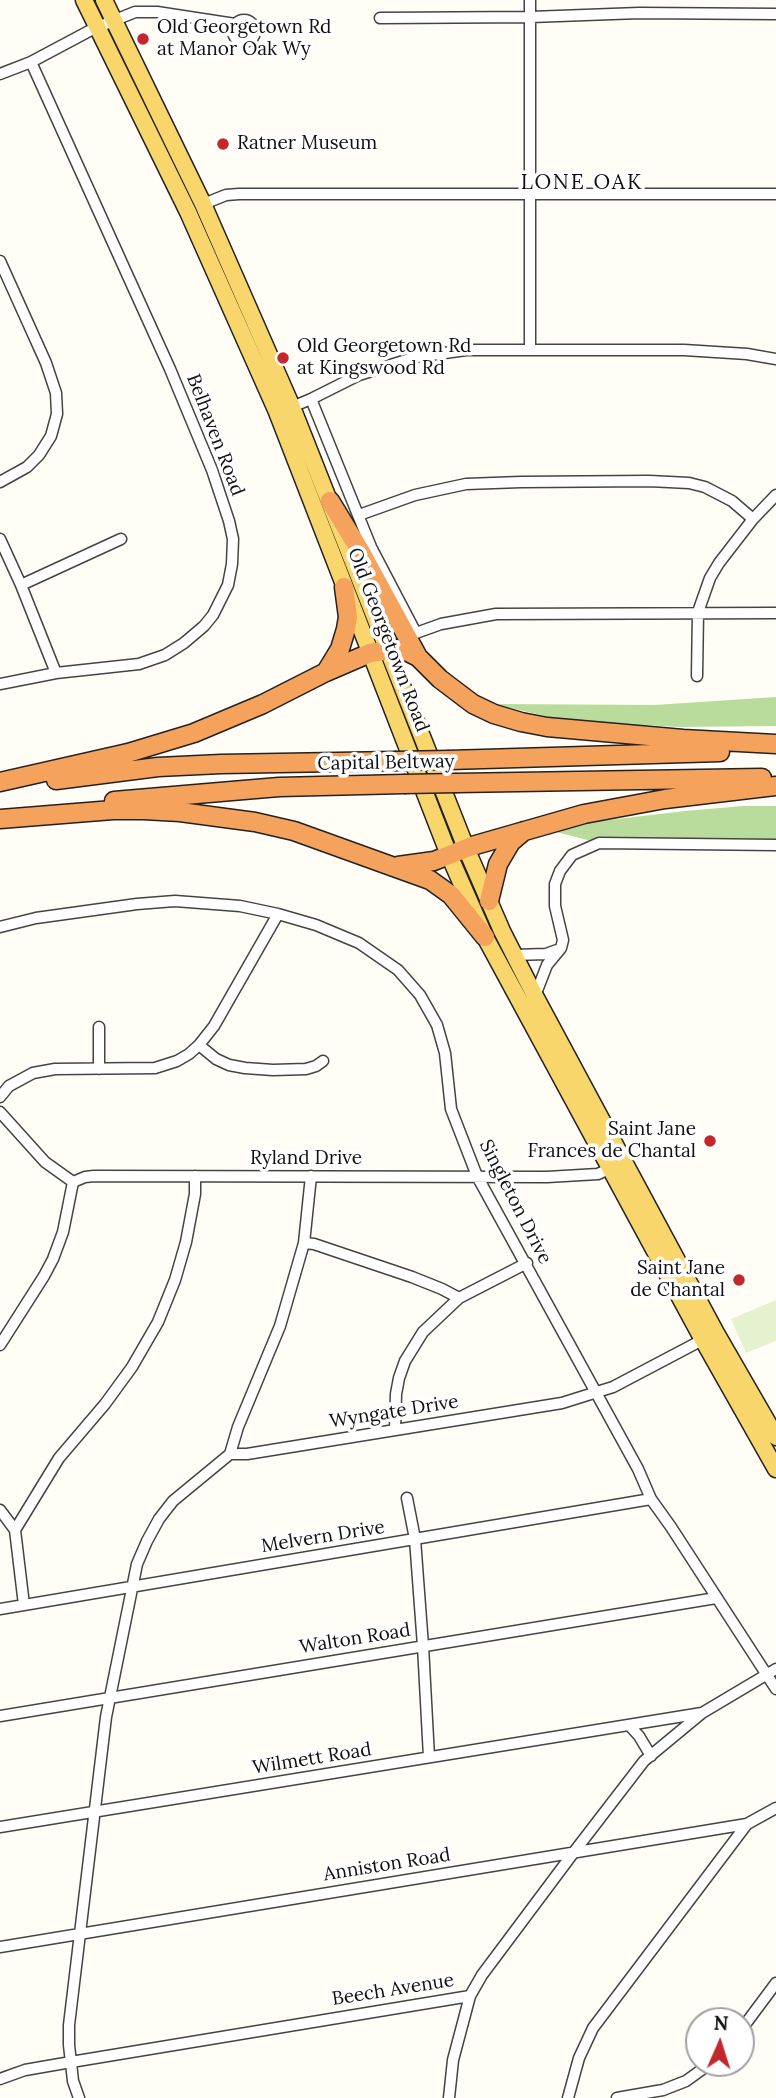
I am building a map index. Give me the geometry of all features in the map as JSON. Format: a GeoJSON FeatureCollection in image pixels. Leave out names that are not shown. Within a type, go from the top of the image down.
{"type":"FeatureCollection","features":[{"type":"Feature","properties":{"kind":"highway"},"geometry":{"type":"LineString","coordinates":[[330,502],[361,552],[418,657],[440,679],[473,704],[494,714],[547,727],[776,744]]}},
{"type":"Feature","properties":{"kind":"highway"},"geometry":{"type":"LineString","coordinates":[[326,672],[340,649],[346,629],[348,617],[344,587]]}},
{"type":"Feature","properties":{"kind":"highway"},"geometry":{"type":"LineString","coordinates":[[0,782],[128,753],[194,733],[263,704],[326,672],[379,651],[404,650],[418,657]]}},
{"type":"Feature","properties":{"kind":"highway","name":"Capital Beltway"},"geometry":{"type":"LineString","coordinates":[[0,790],[158,767],[776,750]]}},
{"type":"Feature","properties":{"kind":"highway","name":"Capital Beltway"},"geometry":{"type":"LineString","coordinates":[[0,819],[85,804],[161,795],[279,787],[776,778]]}},
{"type":"Feature","properties":{"kind":"highway"},"geometry":{"type":"LineString","coordinates":[[395,866],[418,864],[584,814],[628,805],[776,786]]}},
{"type":"Feature","properties":{"kind":"highway"},"geometry":{"type":"LineString","coordinates":[[0,819],[113,810],[180,812],[255,821],[294,831],[430,880],[448,892],[485,937]]}},
{"type":"Feature","properties":{"kind":"highway"},"geometry":{"type":"LineString","coordinates":[[489,901],[498,864],[505,850],[527,829]]}},
{"type":"Feature","properties":{"kind":"main road","name":"Old Georgetown Road"},"geometry":{"type":"LineString","coordinates":[[84,0],[330,502],[379,651],[458,851],[485,937],[617,1166],[709,1336],[776,1469]]}},
{"type":"Feature","properties":{"kind":"main road","name":"Old Georgetown Road"},"geometry":{"type":"LineString","coordinates":[[104,0],[203,204],[285,410],[344,587],[379,651]]}},
{"type":"Feature","properties":{"kind":"main road","name":"Old Georgetown Road"},"geometry":{"type":"LineString","coordinates":[[458,851],[489,901],[617,1166]]}},
{"type":"Feature","properties":{"kind":"main road","name":"Old Georgetown Road"},"geometry":{"type":"LineString","coordinates":[[709,1336],[776,1437]]}},
{"type":"Feature","properties":{"kind":"street"},"geometry":{"type":"LineString","coordinates":[[530,0],[530,350]]}},
{"type":"Feature","properties":{"kind":"street"},"geometry":{"type":"LineString","coordinates":[[0,75],[135,12],[157,12],[235,24]]}},
{"type":"Feature","properties":{"kind":"street"},"geometry":{"type":"LineString","coordinates":[[380,18],[639,13],[776,14]]}},
{"type":"Feature","properties":{"kind":"street","name":"Belhaven Road"},"geometry":{"type":"LineString","coordinates":[[0,684],[56,673],[139,663],[165,655],[184,643],[213,615],[228,585],[232,564],[233,539],[212,470],[170,369],[31,62]]}},
{"type":"Feature","properties":{"kind":"street"},"geometry":{"type":"LineString","coordinates":[[188,212],[226,195],[239,194],[776,194]]}},
{"type":"Feature","properties":{"kind":"street"},"geometry":{"type":"LineString","coordinates":[[0,261],[46,363],[56,393],[57,414],[51,436],[39,455],[27,467],[0,482]]}},
{"type":"Feature","properties":{"kind":"street"},"geometry":{"type":"LineString","coordinates":[[285,410],[359,375],[416,357],[466,350],[684,350],[747,354],[776,359]]}},
{"type":"Feature","properties":{"kind":"street","name":"Old Georgetown Road"},"geometry":{"type":"LineString","coordinates":[[311,400],[371,547],[416,633],[441,624],[496,614],[698,612]]}},
{"type":"Feature","properties":{"kind":"street"},"geometry":{"type":"LineString","coordinates":[[359,515],[415,495],[466,484],[649,481],[689,483],[705,487],[732,501],[753,519]]}},
{"type":"Feature","properties":{"kind":"street"},"geometry":{"type":"LineString","coordinates":[[697,676],[698,612],[710,578],[753,519],[776,495]]}},
{"type":"Feature","properties":{"kind":"street"},"geometry":{"type":"LineString","coordinates":[[0,539],[56,673]]}},
{"type":"Feature","properties":{"kind":"street"},"geometry":{"type":"LineString","coordinates":[[21,585],[121,539]]}},
{"type":"Feature","properties":{"kind":"street"},"geometry":{"type":"LineString","coordinates":[[698,612],[776,613]]}},
{"type":"Feature","properties":{"kind":"street"},"geometry":{"type":"LineString","coordinates":[[535,996],[547,965],[561,948],[563,940],[555,906],[555,884],[572,855],[599,843],[776,845]]}},
{"type":"Feature","properties":{"kind":"street","name":"Singleton Drive"},"geometry":{"type":"LineString","coordinates":[[0,927],[137,904],[175,901],[240,906],[316,925],[359,943],[398,970],[420,995],[437,1025],[445,1053],[451,1109],[477,1176],[638,1469],[651,1499],[716,1598],[771,1672],[776,1689]]}},
{"type":"Feature","properties":{"kind":"street"},"geometry":{"type":"LineString","coordinates":[[0,1097],[9,1086],[33,1073],[55,1069],[155,1068],[177,1061],[199,1045],[214,1026],[278,914]]}},
{"type":"Feature","properties":{"kind":"street"},"geometry":{"type":"LineString","coordinates":[[514,955],[546,954],[561,948]]}},
{"type":"Feature","properties":{"kind":"street"},"geometry":{"type":"LineString","coordinates":[[99,1027],[99,1069]]}},
{"type":"Feature","properties":{"kind":"street"},"geometry":{"type":"LineString","coordinates":[[199,1045],[216,1059],[245,1068],[306,1069],[323,1061]]}},
{"type":"Feature","properties":{"kind":"street"},"geometry":{"type":"LineString","coordinates":[[0,1112],[5,1126],[45,1162],[73,1182],[63,1232],[53,1259],[0,1345]]}},
{"type":"Feature","properties":{"kind":"street","name":"Ryland Drive"},"geometry":{"type":"LineString","coordinates":[[73,1182],[94,1176],[547,1177],[598,1174],[617,1166]]}},
{"type":"Feature","properties":{"kind":"street"},"geometry":{"type":"LineString","coordinates":[[15,1530],[59,1458],[105,1405],[132,1367],[158,1322],[175,1280],[186,1242],[195,1194],[195,1177]]}},
{"type":"Feature","properties":{"kind":"street"},"geometry":{"type":"LineString","coordinates":[[79,2098],[71,2062],[69,2025],[106,1717],[137,1564],[146,1541],[173,1501],[230,1454],[238,1427],[280,1326],[304,1243],[311,1177]]}},
{"type":"Feature","properties":{"kind":"street"},"geometry":{"type":"LineString","coordinates":[[304,1243],[412,1277],[459,1298]]}},
{"type":"Feature","properties":{"kind":"street"},"geometry":{"type":"LineString","coordinates":[[395,1430],[396,1394],[405,1361],[423,1332],[459,1298],[527,1263]]}},
{"type":"Feature","properties":{"kind":"street","name":"Wyngate Drive"},"geometry":{"type":"LineString","coordinates":[[230,1454],[247,1454],[562,1403],[613,1387],[709,1336]]}},
{"type":"Feature","properties":{"kind":"street"},"geometry":{"type":"LineString","coordinates":[[407,1498],[415,1539],[429,1757]]}},
{"type":"Feature","properties":{"kind":"street","name":"Melvern Drive"},"geometry":{"type":"LineString","coordinates":[[0,1609],[651,1499]]}},
{"type":"Feature","properties":{"kind":"street"},"geometry":{"type":"LineString","coordinates":[[0,1510],[15,1530],[23,1605]]}},
{"type":"Feature","properties":{"kind":"street","name":"Walton Road"},"geometry":{"type":"LineString","coordinates":[[0,1716],[716,1598]]}},
{"type":"Feature","properties":{"kind":"street","name":"Beech Avenue"},"geometry":{"type":"LineString","coordinates":[[0,2079],[25,2070],[470,1996],[482,1975],[644,1761],[702,1713],[771,1672]]}},
{"type":"Feature","properties":{"kind":"street","name":"Wilmett Road"},"geometry":{"type":"LineString","coordinates":[[0,1827],[702,1713]]}},
{"type":"Feature","properties":{"kind":"street"},"geometry":{"type":"LineString","coordinates":[[629,1725],[651,1756]]}},
{"type":"Feature","properties":{"kind":"street","name":"Anniston Road"},"geometry":{"type":"LineString","coordinates":[[0,1947],[747,1824],[776,1808]]}},
{"type":"Feature","properties":{"kind":"street"},"geometry":{"type":"LineString","coordinates":[[568,2098],[579,2059],[593,2028],[747,1824]]}},
{"type":"Feature","properties":{"kind":"street"},"geometry":{"type":"LineString","coordinates":[[755,2011],[776,1983]]}},
{"type":"Feature","properties":{"kind":"street"},"geometry":{"type":"LineString","coordinates":[[449,2098],[453,2060],[470,1996]]}},
{"type":"Feature","properties":{"kind":"street"},"geometry":{"type":"LineString","coordinates":[[617,2098],[663,2090],[692,2077]]}},
{"type":"Feature","properties":{"kind":"green space"},"geometry":{"type":"Polygon","coordinates":[[[776,697],[776,726],[678,727],[563,720],[493,704],[655,705],[776,697]]]}},
{"type":"Feature","properties":{"kind":"green space"},"geometry":{"type":"Polygon","coordinates":[[[776,806],[776,845],[599,843],[541,828],[685,811],[776,806]]]}},
{"type":"Feature","properties":{"kind":"green space"},"geometry":{"type":"Polygon","coordinates":[[[776,1300],[776,1341],[746,1353],[731,1319],[776,1300]]]}},
{"type":"Feature","properties":{"kind":"place","name":"Old Georgetown Rd at Manor Oak Wy"},"geometry":{"type":"Point","coordinates":[143,39]}},
{"type":"Feature","properties":{"kind":"place","name":"Ratner Museum"},"geometry":{"type":"Point","coordinates":[223,144]}},
{"type":"Feature","properties":{"kind":"place","name":"Old Georgetown Rd at Kingswood Rd"},"geometry":{"type":"Point","coordinates":[283,358]}},
{"type":"Feature","properties":{"kind":"place","name":"Saint Jane Frances de Chantal"},"geometry":{"type":"Point","coordinates":[710,1141]}},
{"type":"Feature","properties":{"kind":"place","name":"Saint Jane de Chantal"},"geometry":{"type":"Point","coordinates":[739,1280]}},
{"type":"Feature","properties":{"kind":"district","name":"LONE OAK"},"geometry":{"type":"Point","coordinates":[582,183]}}]}
